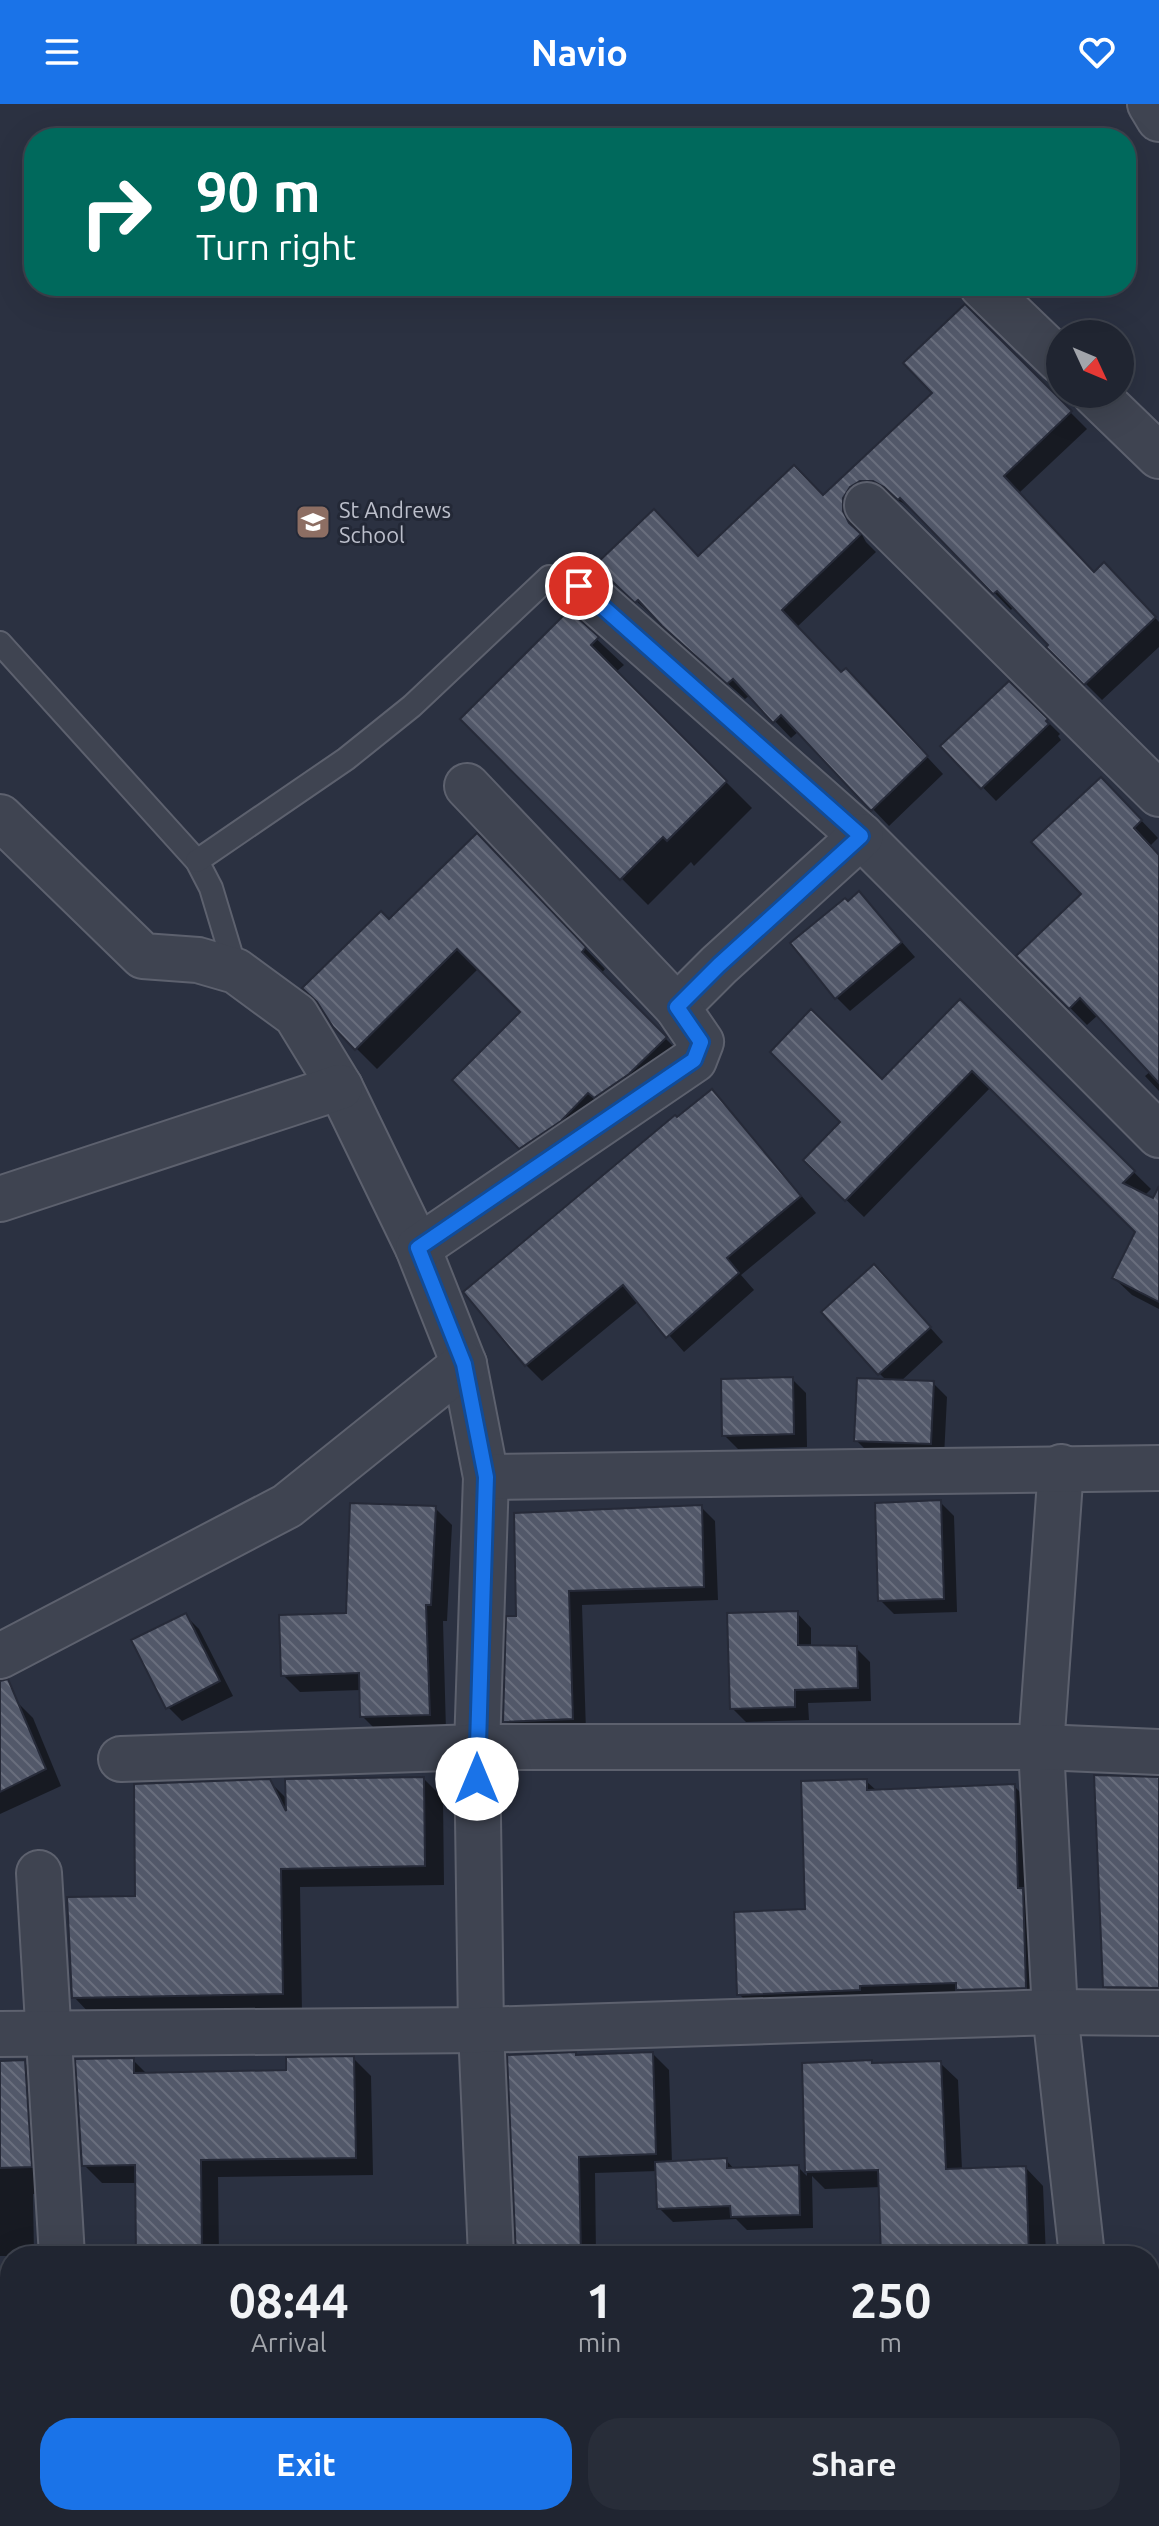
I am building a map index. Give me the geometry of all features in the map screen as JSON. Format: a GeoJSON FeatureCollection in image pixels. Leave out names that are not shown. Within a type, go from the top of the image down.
{"type":"FeatureCollection","features":[{"type":"Feature","properties":{"kind":"street"},"geometry":{"type":"LineString","coordinates":[[1150,104],[1159,119]]}},
{"type":"Feature","properties":{"kind":"street"},"geometry":{"type":"LineString","coordinates":[[992,296],[1046,348]]}},
{"type":"Feature","properties":{"kind":"street"},"geometry":{"type":"LineString","coordinates":[[1109,408],[1159,456]]}},
{"type":"Feature","properties":{"kind":"street"},"geometry":{"type":"LineString","coordinates":[[867,505],[1159,794]]}},
{"type":"Feature","properties":{"kind":"street"},"geometry":{"type":"LineString","coordinates":[[564,581],[861,836],[1159,1135]]}},
{"type":"Feature","properties":{"kind":"street"},"geometry":{"type":"LineString","coordinates":[[418,1248],[694,1060],[701,1042],[677,1007],[467,786]]}},
{"type":"Feature","properties":{"kind":"street"},"geometry":{"type":"LineString","coordinates":[[0,817],[143,956],[198,960],[236,971],[296,1015],[340,1087],[418,1248],[464,1364],[486,1477],[477,1747],[481,2030],[491,2246]]}},
{"type":"Feature","properties":{"kind":"street"},"geometry":{"type":"LineString","coordinates":[[677,1007],[861,836]]}},
{"type":"Feature","properties":{"kind":"street"},"geometry":{"type":"LineString","coordinates":[[0,1199],[340,1087]]}},
{"type":"Feature","properties":{"kind":"street"},"geometry":{"type":"LineString","coordinates":[[0,1656],[287,1506],[464,1364]]}},
{"type":"Feature","properties":{"kind":"street"},"geometry":{"type":"LineString","coordinates":[[1061,1467],[1041,1747],[1055,2012],[1081,2246]]}},
{"type":"Feature","properties":{"kind":"street"},"geometry":{"type":"LineString","coordinates":[[486,1477],[1159,1468]]}},
{"type":"Feature","properties":{"kind":"street"},"geometry":{"type":"LineString","coordinates":[[121,1759],[477,1747],[1041,1747],[1159,1752]]}},
{"type":"Feature","properties":{"kind":"street"},"geometry":{"type":"LineString","coordinates":[[39,1873],[61,2246]]}},
{"type":"Feature","properties":{"kind":"street"},"geometry":{"type":"LineString","coordinates":[[0,2034],[481,2030],[1055,2012],[1159,2013]]}},
{"type":"Feature","properties":{"kind":"lane"},"geometry":{"type":"LineString","coordinates":[[197,861],[346,759],[564,581]]}},
{"type":"Feature","properties":{"kind":"lane"},"geometry":{"type":"LineString","coordinates":[[0,643],[197,861],[211,888],[236,971]]}},
{"type":"Feature","properties":{"kind":"building"},"geometry":{"type":"Polygon","coordinates":[[[965,304],[1046,385],[1046,408],[1069,408],[1072,411],[1004,476],[1094,572],[1104,562],[1156,617],[1084,685],[997,591],[993,594],[900,498],[898,500],[873,481],[860,481],[850,487],[843,498],[843,511],[849,523],[861,534],[782,610],[841,672],[846,668],[928,756],[871,811],[781,715],[773,723],[733,679],[727,684],[662,626],[638,600],[635,603],[595,565],[654,509],[698,556],[794,465],[823,495],[932,393],[903,363],[965,304]]]}},
{"type":"Feature","properties":{"kind":"building"},"geometry":{"type":"Polygon","coordinates":[[[569,610],[599,637],[591,645],[727,781],[667,841],[663,837],[620,880],[460,719],[569,610]]]}},
{"type":"Feature","properties":{"kind":"building"},"geometry":{"type":"Polygon","coordinates":[[[1009,681],[1048,719],[1049,724],[981,789],[940,746],[1009,681]]]}},
{"type":"Feature","properties":{"kind":"building"},"geometry":{"type":"Polygon","coordinates":[[[1101,777],[1142,820],[1134,828],[1159,855],[1159,1083],[1080,998],[1069,1009],[1016,956],[1081,894],[1031,842],[1101,777]]]}},
{"type":"Feature","properties":{"kind":"building"},"geometry":{"type":"Polygon","coordinates":[[[477,833],[586,947],[582,952],[667,1037],[629,1074],[594,1098],[588,1093],[561,1121],[519,1149],[452,1080],[520,1012],[457,949],[355,1050],[302,988],[381,911],[389,919],[477,833]]]}},
{"type":"Feature","properties":{"kind":"building"},"geometry":{"type":"Polygon","coordinates":[[[859,891],[902,942],[835,999],[790,943],[845,898],[848,901],[859,891]]]}},
{"type":"Feature","properties":{"kind":"building"},"geometry":{"type":"Polygon","coordinates":[[[960,999],[1135,1171],[1123,1183],[1153,1198],[1159,1186],[1159,1302],[1112,1278],[1135,1232],[972,1071],[845,1201],[803,1160],[840,1122],[770,1052],[811,1009],[882,1079],[960,999]]]}},
{"type":"Feature","properties":{"kind":"building"},"geometry":{"type":"Polygon","coordinates":[[[712,1089],[801,1196],[727,1258],[739,1273],[666,1338],[623,1285],[525,1366],[463,1292],[675,1115],[677,1117],[712,1089]]]}},
{"type":"Feature","properties":{"kind":"building"},"geometry":{"type":"Polygon","coordinates":[[[874,1264],[931,1327],[878,1375],[821,1312],[874,1264]]]}},
{"type":"Feature","properties":{"kind":"building"},"geometry":{"type":"Polygon","coordinates":[[[793,1377],[794,1434],[722,1436],[721,1379],[793,1377]]]}},
{"type":"Feature","properties":{"kind":"building"},"geometry":{"type":"Polygon","coordinates":[[[857,1378],[934,1381],[931,1444],[854,1441],[857,1378]]]}},
{"type":"Feature","properties":{"kind":"building"},"geometry":{"type":"Polygon","coordinates":[[[941,1500],[944,1599],[878,1601],[875,1503],[941,1500]]]}},
{"type":"Feature","properties":{"kind":"building"},"geometry":{"type":"Polygon","coordinates":[[[350,1503],[436,1506],[431,1605],[426,1605],[430,1715],[360,1717],[359,1673],[281,1676],[279,1615],[346,1613],[350,1503]]]}},
{"type":"Feature","properties":{"kind":"building"},"geometry":{"type":"Polygon","coordinates":[[[702,1505],[704,1587],[569,1591],[573,1719],[503,1722],[506,1616],[516,1616],[514,1513],[702,1505]]]}},
{"type":"Feature","properties":{"kind":"building"},"geometry":{"type":"Polygon","coordinates":[[[798,1611],[798,1645],[857,1646],[858,1688],[795,1690],[795,1707],[730,1709],[727,1613],[798,1611]]]}},
{"type":"Feature","properties":{"kind":"building"},"geometry":{"type":"Polygon","coordinates":[[[186,1613],[220,1681],[166,1709],[131,1640],[186,1613]]]}},
{"type":"Feature","properties":{"kind":"building"},"geometry":{"type":"Polygon","coordinates":[[[8,1679],[46,1769],[0,1792],[0,1681],[8,1679]]]}},
{"type":"Feature","properties":{"kind":"building"},"geometry":{"type":"Polygon","coordinates":[[[1094,1775],[1159,1777],[1159,1988],[1103,1987],[1094,1775]]]}},
{"type":"Feature","properties":{"kind":"building"},"geometry":{"type":"Polygon","coordinates":[[[424,1777],[425,1866],[281,1869],[283,1994],[72,1998],[67,1897],[135,1896],[134,1784],[270,1779],[286,1811],[285,1779],[424,1777]]]}},
{"type":"Feature","properties":{"kind":"building"},"geometry":{"type":"Polygon","coordinates":[[[867,1779],[867,1790],[1015,1784],[1018,1888],[1023,1888],[1026,1988],[956,1990],[956,1983],[737,1995],[734,1912],[805,1909],[801,1781],[867,1779]]]}},
{"type":"Feature","properties":{"kind":"building"},"geometry":{"type":"Polygon","coordinates":[[[653,2052],[656,2154],[579,2157],[581,2246],[516,2246],[507,2055],[653,2052]]]}},
{"type":"Feature","properties":{"kind":"building"},"geometry":{"type":"Polygon","coordinates":[[[354,2056],[356,2158],[201,2160],[202,2246],[136,2246],[135,2165],[82,2166],[75,2059],[134,2058],[134,2073],[286,2070],[286,2057],[354,2056]]]}},
{"type":"Feature","properties":{"kind":"building"},"geometry":{"type":"Polygon","coordinates":[[[25,2060],[32,2167],[0,2168],[0,2061],[25,2060]]]}},
{"type":"Feature","properties":{"kind":"building"},"geometry":{"type":"Polygon","coordinates":[[[941,2061],[946,2169],[1026,2166],[1029,2246],[881,2246],[878,2170],[805,2172],[802,2063],[941,2061]]]}},
{"type":"Feature","properties":{"kind":"building"},"geometry":{"type":"Polygon","coordinates":[[[727,2158],[727,2168],[799,2165],[800,2215],[731,2217],[730,2206],[657,2209],[655,2162],[727,2158]]]}},
{"type":"Feature","properties":{"kind":"place","name":"St Andrews School"},"geometry":{"type":"Point","coordinates":[313,522]}},
{"type":"Feature","properties":{"kind":"route"},"geometry":{"type":"LineString","coordinates":[[477,1779],[486,1477],[464,1364],[418,1248],[694,1060],[701,1042],[677,1007],[861,836],[579,586]]}}]}
